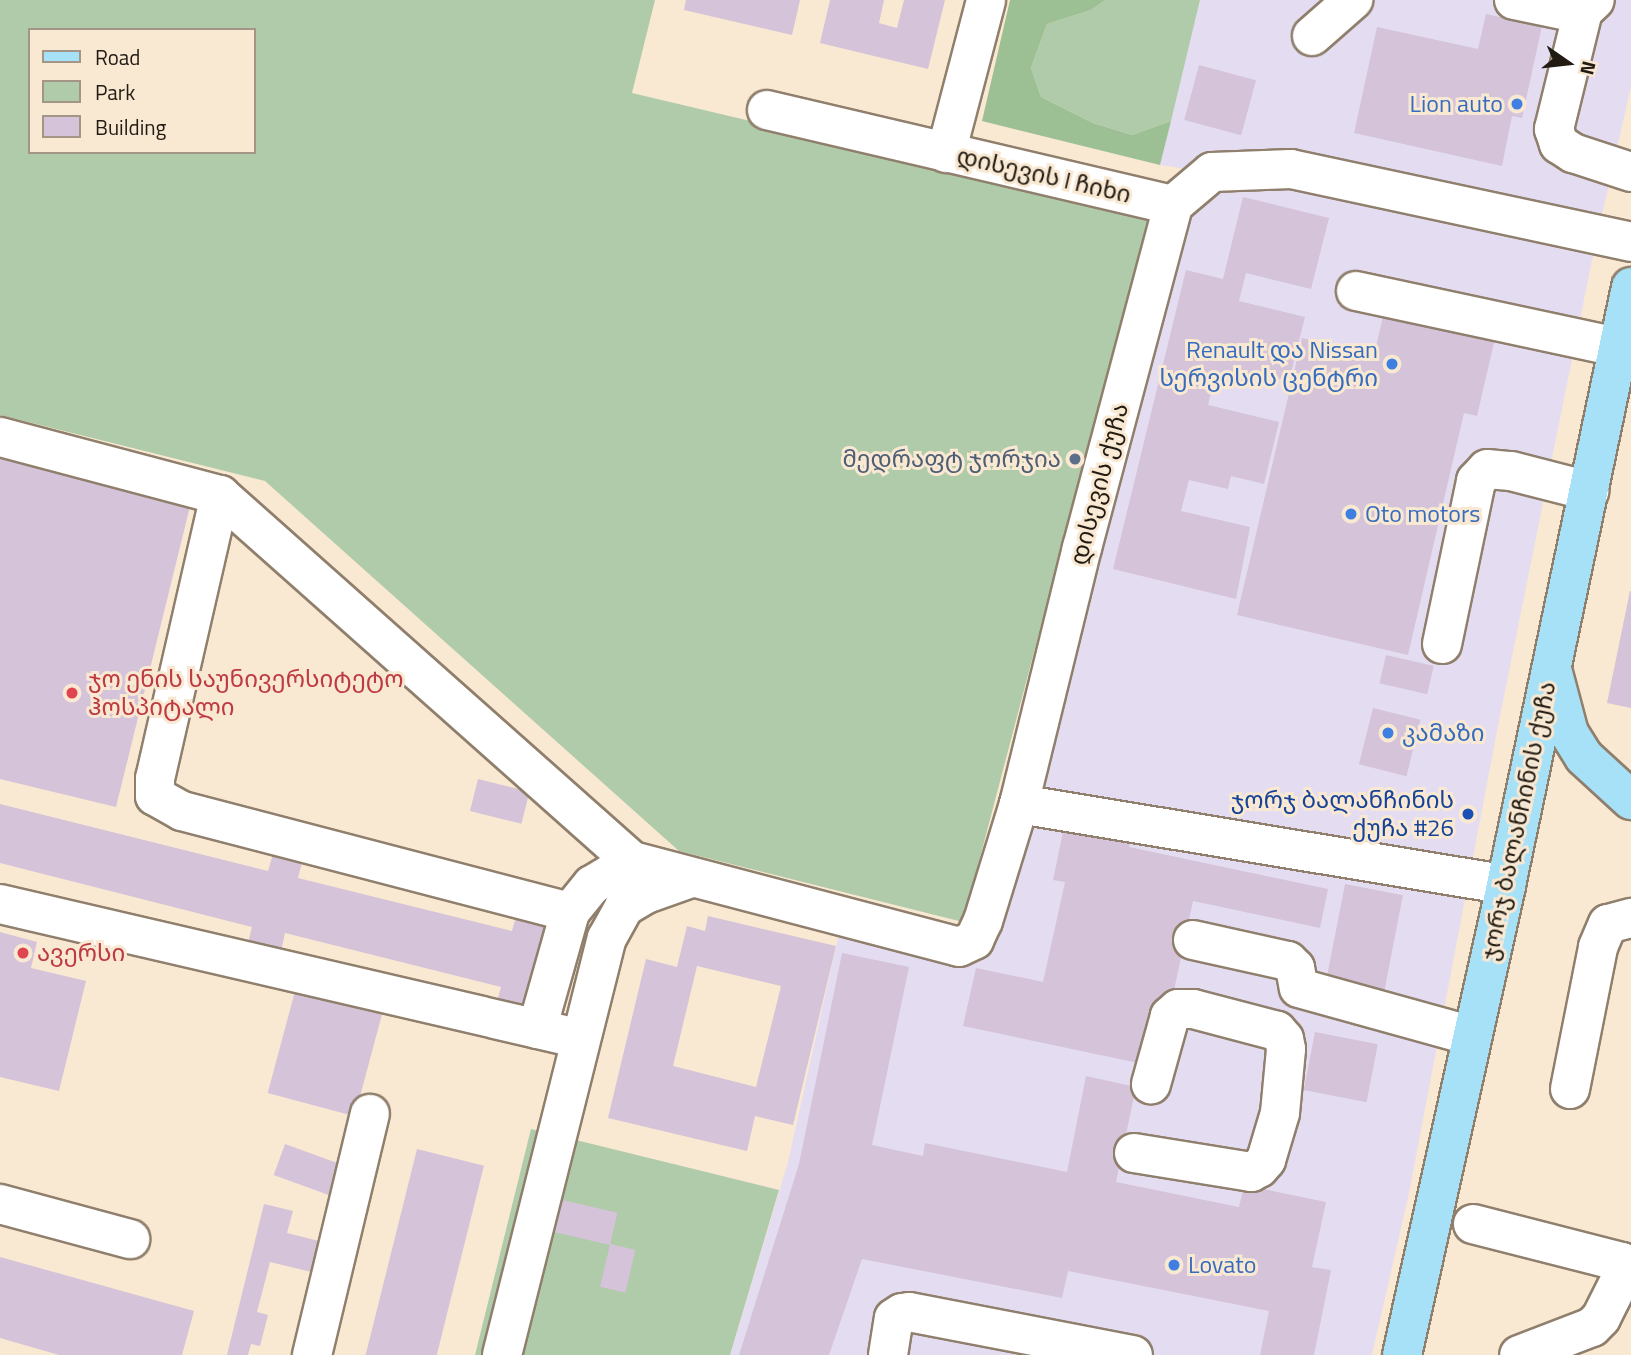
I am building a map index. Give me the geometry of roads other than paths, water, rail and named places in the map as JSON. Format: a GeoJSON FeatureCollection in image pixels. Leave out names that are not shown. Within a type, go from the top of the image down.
{"type":"FeatureCollection","features":[{"type":"Feature","properties":{"kind":"main road","name":"ჯორჯ ბალანჩინის ქუჩა"},"geometry":{"type":"LineString","coordinates":[[1402,1355],[1506,885],[1631,287]]}},
{"type":"Feature","properties":{"kind":"main road"},"geometry":{"type":"LineString","coordinates":[[1551,668],[1569,733],[1584,757],[1631,800]]}},
{"type":"Feature","properties":{"kind":"street","name":"დისევის I ჩიხი"},"geometry":{"type":"LineString","coordinates":[[986,0],[946,153],[1173,205]]}},
{"type":"Feature","properties":{"kind":"street"},"geometry":{"type":"LineString","coordinates":[[1312,36],[1353,0]]}},
{"type":"Feature","properties":{"kind":"street"},"geometry":{"type":"LineString","coordinates":[[1514,0],[1567,11],[1589,5]]}},
{"type":"Feature","properties":{"kind":"street"},"geometry":{"type":"LineString","coordinates":[[1589,5],[1554,129],[1559,144],[1573,153],[1631,172]]}},
{"type":"Feature","properties":{"kind":"street"},"geometry":{"type":"LineString","coordinates":[[767,110],[946,153]]}},
{"type":"Feature","properties":{"kind":"street"},"geometry":{"type":"LineString","coordinates":[[1173,205],[1212,172],[1291,169],[1631,242]]}},
{"type":"Feature","properties":{"kind":"street","name":"დისევის ქუჩა"},"geometry":{"type":"LineString","coordinates":[[632,861],[960,947],[974,940],[983,921],[1018,804],[1173,205]]}},
{"type":"Feature","properties":{"kind":"street"},"geometry":{"type":"LineString","coordinates":[[1356,291],[1618,347]]}},
{"type":"Feature","properties":{"kind":"street"},"geometry":{"type":"LineString","coordinates":[[0,437],[220,495],[632,861],[592,885],[570,912],[537,1029]]}},
{"type":"Feature","properties":{"kind":"street"},"geometry":{"type":"LineString","coordinates":[[1442,644],[1476,481],[1487,469],[1511,471],[1589,491]]}},
{"type":"Feature","properties":{"kind":"street"},"geometry":{"type":"LineString","coordinates":[[220,495],[155,778],[155,796],[182,811],[570,912]]}},
{"type":"Feature","properties":{"kind":"street"},"geometry":{"type":"LineString","coordinates":[[1018,804],[1506,885]]}},
{"type":"Feature","properties":{"kind":"street"},"geometry":{"type":"LineString","coordinates":[[502,1355],[607,938],[624,907],[646,894],[691,878]]}},
{"type":"Feature","properties":{"kind":"street"},"geometry":{"type":"LineString","coordinates":[[0,904],[581,1040]]}},
{"type":"Feature","properties":{"kind":"street"},"geometry":{"type":"LineString","coordinates":[[1570,1089],[1598,947],[1608,924],[1631,918]]}},
{"type":"Feature","properties":{"kind":"street"},"geometry":{"type":"LineString","coordinates":[[1192,940],[1288,961],[1295,968],[1299,988],[1472,1036]]}},
{"type":"Feature","properties":{"kind":"street"},"geometry":{"type":"LineString","coordinates":[[1133,1153],[1251,1172],[1259,1168],[1266,1160],[1280,1113],[1284,1038],[1277,1031],[1193,1009],[1178,1009],[1170,1016],[1151,1084]]}},
{"type":"Feature","properties":{"kind":"street"},"geometry":{"type":"LineString","coordinates":[[312,1355],[370,1114]]}},
{"type":"Feature","properties":{"kind":"street"},"geometry":{"type":"LineString","coordinates":[[0,1204],[130,1239]]}},
{"type":"Feature","properties":{"kind":"street"},"geometry":{"type":"LineString","coordinates":[[1473,1224],[1622,1262],[1623,1273],[1601,1318],[1592,1327],[1519,1355]]}},
{"type":"Feature","properties":{"kind":"street"},"geometry":{"type":"LineString","coordinates":[[888,1355],[894,1318],[902,1313],[1004,1343],[1133,1355]]}},
{"type":"Feature","properties":{"kind":"place","name":"Lion auto"},"geometry":{"type":"Point","coordinates":[1517,104]}},
{"type":"Feature","properties":{"kind":"place","name":"Renault და Nissan სერვისის ცენტრი"},"geometry":{"type":"Point","coordinates":[1392,364]}},
{"type":"Feature","properties":{"kind":"place","name":"მედრაფტ ჯორჯია"},"geometry":{"type":"Point","coordinates":[1075,459]}},
{"type":"Feature","properties":{"kind":"place","name":"Oto motors"},"geometry":{"type":"Point","coordinates":[1351,514]}},
{"type":"Feature","properties":{"kind":"place","name":"ჯო ენის საუნივერსიტეტო ჰოსპიტალი"},"geometry":{"type":"Point","coordinates":[72,693]}},
{"type":"Feature","properties":{"kind":"place","name":"კამაზი"},"geometry":{"type":"Point","coordinates":[1388,733]}},
{"type":"Feature","properties":{"kind":"place","name":"ჯორჯ ბალანჩინის ქუჩა #26"},"geometry":{"type":"Point","coordinates":[1468,814]}},
{"type":"Feature","properties":{"kind":"place","name":"ავერსი"},"geometry":{"type":"Point","coordinates":[23,953]}},
{"type":"Feature","properties":{"kind":"place","name":"Lovato"},"geometry":{"type":"Point","coordinates":[1174,1265]}}]}
